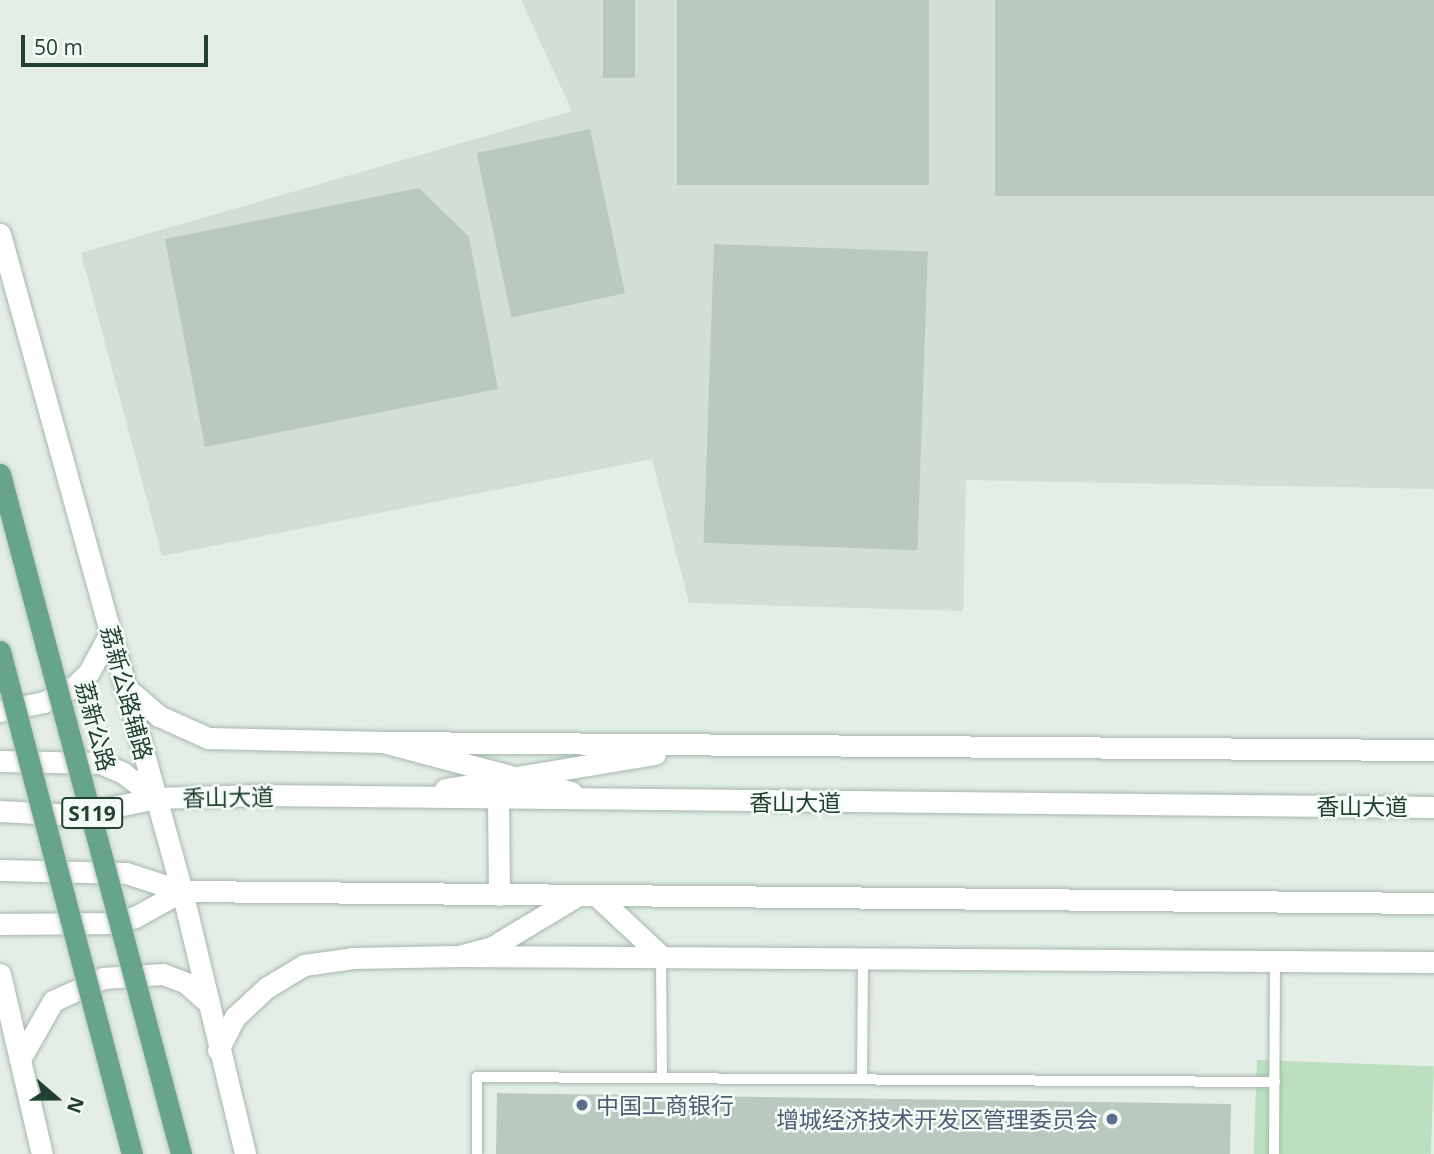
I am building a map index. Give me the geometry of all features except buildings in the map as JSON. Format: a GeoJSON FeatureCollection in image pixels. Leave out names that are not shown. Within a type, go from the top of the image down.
{"type":"FeatureCollection","features":[{"type":"Feature","properties":{"kind":"main road","name":"荔新公路辅路"},"geometry":{"type":"LineString","coordinates":[[0,234],[182,891],[205,1000],[245,1154]]}},
{"type":"Feature","properties":{"kind":"main road","name":"荔新公路"},"geometry":{"type":"LineString","coordinates":[[0,474],[181,1154]]}},
{"type":"Feature","properties":{"kind":"main road"},"geometry":{"type":"LineString","coordinates":[[0,711],[44,702],[75,686],[89,672],[110,633]]}},
{"type":"Feature","properties":{"kind":"main road","name":"S119"},"geometry":{"type":"LineString","coordinates":[[0,651],[132,1154]]}},
{"type":"Feature","properties":{"kind":"main road"},"geometry":{"type":"LineString","coordinates":[[124,685],[159,716],[208,738],[383,742],[1434,750]]}},
{"type":"Feature","properties":{"kind":"main road"},"geometry":{"type":"LineString","coordinates":[[383,742],[603,800]]}},
{"type":"Feature","properties":{"kind":"main road"},"geometry":{"type":"LineString","coordinates":[[391,798],[712,744]]}},
{"type":"Feature","properties":{"kind":"main road"},"geometry":{"type":"LineString","coordinates":[[0,761],[100,763],[123,773],[156,798]]}},
{"type":"Feature","properties":{"kind":"main road","name":"香山大道"},"geometry":{"type":"LineString","coordinates":[[0,811],[74,815],[156,798],[1434,807]]}},
{"type":"Feature","properties":{"kind":"main road"},"geometry":{"type":"LineString","coordinates":[[498,799],[499,895]]}},
{"type":"Feature","properties":{"kind":"main road"},"geometry":{"type":"LineString","coordinates":[[0,870],[127,873],[182,891],[587,897],[1434,903]]}},
{"type":"Feature","properties":{"kind":"main road"},"geometry":{"type":"LineString","coordinates":[[0,924],[111,923],[135,917],[182,891]]}},
{"type":"Feature","properties":{"kind":"main road"},"geometry":{"type":"LineString","coordinates":[[459,956],[492,947],[587,897]]}},
{"type":"Feature","properties":{"kind":"main road"},"geometry":{"type":"LineString","coordinates":[[587,897],[661,956]]}},
{"type":"Feature","properties":{"kind":"main road"},"geometry":{"type":"LineString","coordinates":[[218,1050],[234,1017],[266,988],[304,965],[353,958],[661,956],[1434,962]]}},
{"type":"Feature","properties":{"kind":"main road"},"geometry":{"type":"LineString","coordinates":[[0,974],[42,1154]]}},
{"type":"Feature","properties":{"kind":"main road"},"geometry":{"type":"LineString","coordinates":[[20,1059],[53,1001],[103,978],[163,974],[186,983],[205,1000]]}},
{"type":"Feature","properties":{"kind":"lane"},"geometry":{"type":"LineString","coordinates":[[661,956],[662,1078]]}},
{"type":"Feature","properties":{"kind":"lane"},"geometry":{"type":"LineString","coordinates":[[862,1080],[863,957]]}},
{"type":"Feature","properties":{"kind":"lane"},"geometry":{"type":"LineString","coordinates":[[1274,1154],[1275,962]]}},
{"type":"Feature","properties":{"kind":"lane"},"geometry":{"type":"LineString","coordinates":[[477,1154],[477,1077],[1275,1082]]}},
{"type":"Feature","properties":{"kind":"shaded area"},"geometry":{"type":"Polygon","coordinates":[[[521,0],[1434,0],[1434,489],[966,480],[963,611],[689,603],[652,459],[162,556],[81,253],[572,111],[521,0]]]}},
{"type":"Feature","properties":{"kind":"green space"},"geometry":{"type":"Polygon","coordinates":[[[1257,1060],[1434,1066],[1431,1154],[1254,1154],[1257,1060]]]}},
{"type":"Feature","properties":{"kind":"place","name":"中国工商银行"},"geometry":{"type":"Point","coordinates":[582,1105]}},
{"type":"Feature","properties":{"kind":"place","name":"增城经济技术开发区管理委员会"},"geometry":{"type":"Point","coordinates":[1112,1119]}}]}
